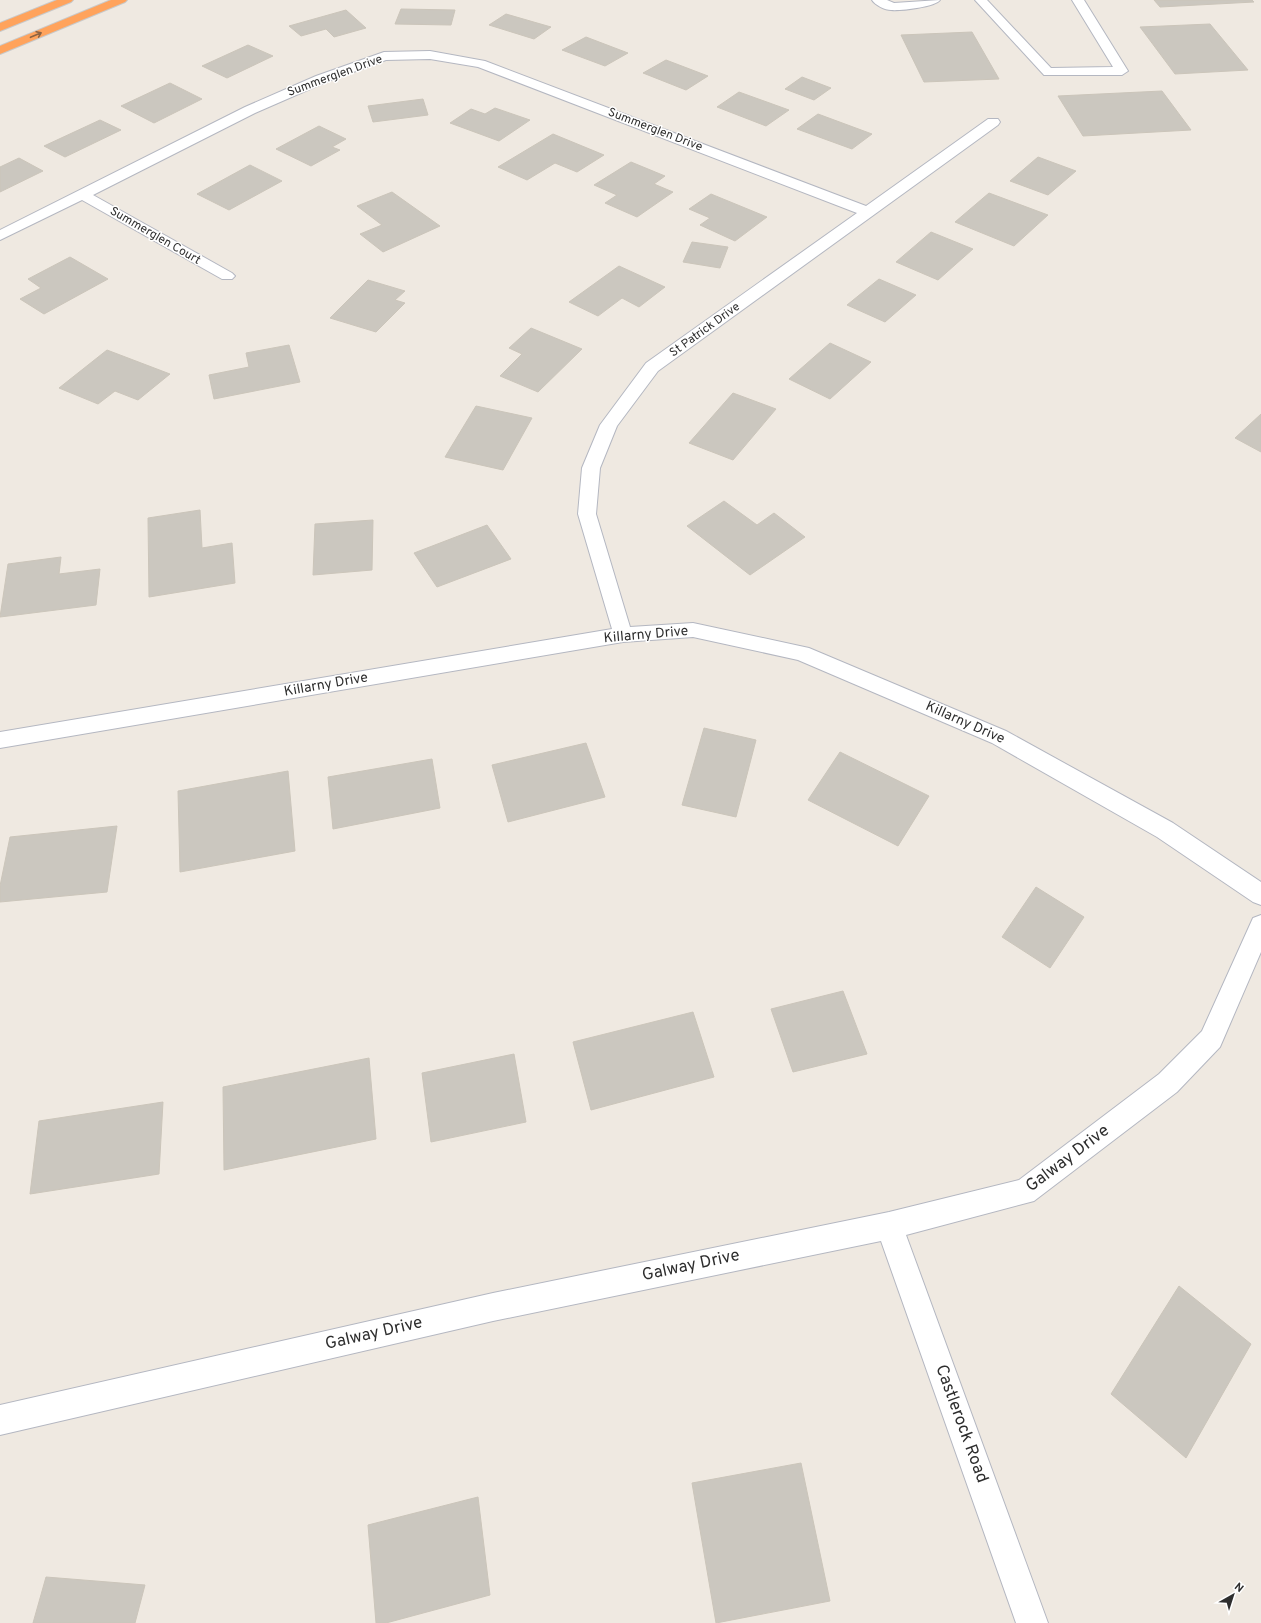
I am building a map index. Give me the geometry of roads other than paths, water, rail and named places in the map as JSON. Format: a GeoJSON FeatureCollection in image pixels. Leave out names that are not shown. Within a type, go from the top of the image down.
{"type":"FeatureCollection","features":[{"type":"Feature","properties":{"kind":"highway"},"geometry":{"type":"LineString","coordinates":[[0,27],[38,0]]}},
{"type":"Feature","properties":{"kind":"highway"},"geometry":{"type":"LineString","coordinates":[[0,27],[67,0]]}},
{"type":"Feature","properties":{"kind":"highway"},"geometry":{"type":"LineString","coordinates":[[0,50],[121,0]]}},
{"type":"Feature","properties":{"kind":"highway"},"geometry":{"type":"LineString","coordinates":[[78,18],[130,0]]}},
{"type":"Feature","properties":{"kind":"street"},"geometry":{"type":"LineString","coordinates":[[878,0],[892,7],[926,3],[934,0]]}},
{"type":"Feature","properties":{"kind":"street"},"geometry":{"type":"LineString","coordinates":[[981,0],[1048,72],[1122,71],[1078,0]]}},
{"type":"Feature","properties":{"kind":"street","name":"Summerglen Drive"},"geometry":{"type":"LineString","coordinates":[[0,236],[250,110],[321,79],[384,56],[430,55],[481,64],[868,212]]}},
{"type":"Feature","properties":{"kind":"street","name":"St Patrick Drive"},"geometry":{"type":"LineString","coordinates":[[623,634],[587,514],[591,468],[609,425],[652,367],[993,122]]}},
{"type":"Feature","properties":{"kind":"street","name":"Summerglen Court"},"geometry":{"type":"LineString","coordinates":[[83,195],[227,276]]}},
{"type":"Feature","properties":{"kind":"street","name":"Killarny Drive"},"geometry":{"type":"LineString","coordinates":[[0,740],[623,634],[692,630],[802,653],[999,737],[1165,830],[1261,895]]}},
{"type":"Feature","properties":{"kind":"street","name":"Galway Drive"},"geometry":{"type":"LineString","coordinates":[[0,1420],[493,1307],[889,1226],[1025,1192],[1168,1083],[1211,1038],[1261,925]]}},
{"type":"Feature","properties":{"kind":"street","name":"Castlerock Road"},"geometry":{"type":"LineString","coordinates":[[889,1226],[1032,1623]]}}]}
